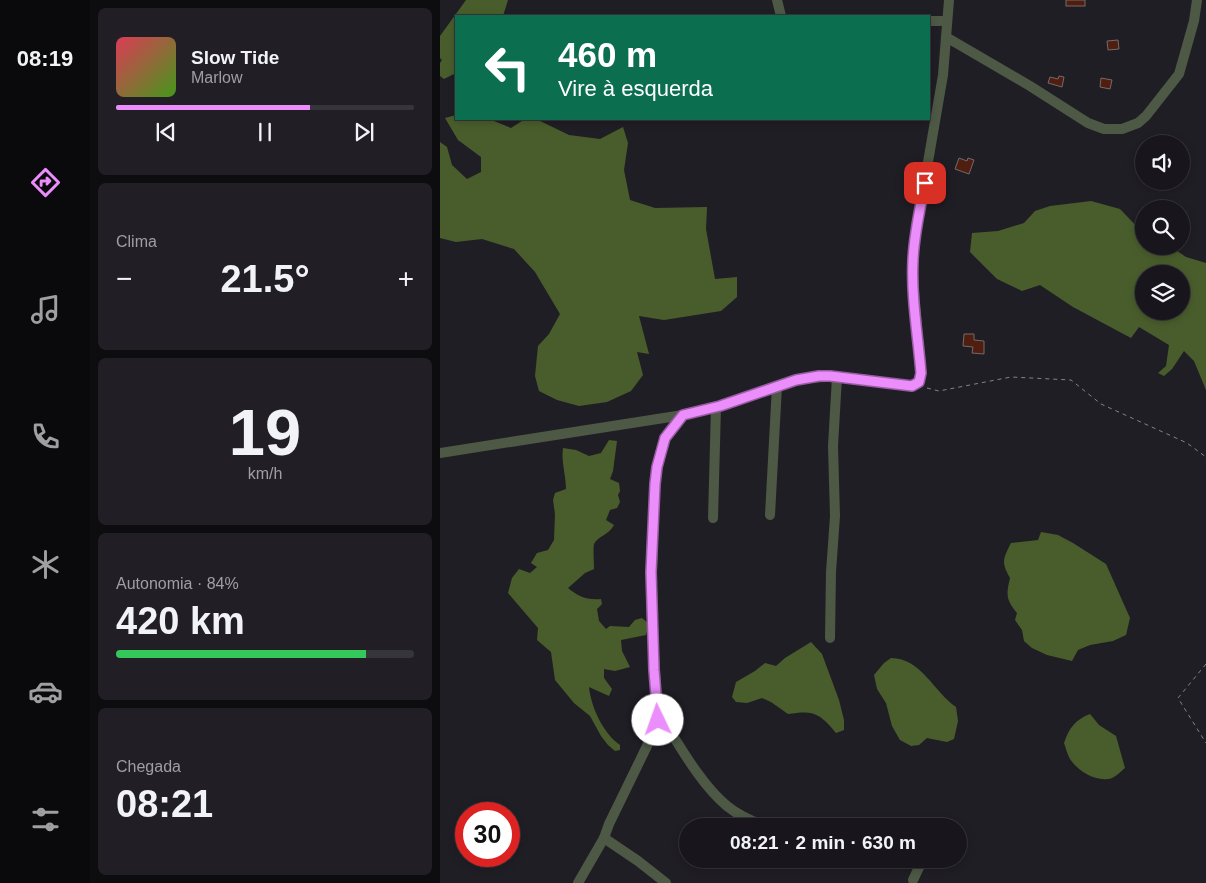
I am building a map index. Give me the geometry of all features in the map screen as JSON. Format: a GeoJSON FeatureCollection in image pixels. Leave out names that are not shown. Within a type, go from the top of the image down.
{"type":"FeatureCollection","features":[{"type":"Feature","properties":{"kind":"street"},"geometry":{"type":"LineString","coordinates":[[777,0],[781,15]]}},
{"type":"Feature","properties":{"kind":"street"},"geometry":{"type":"LineString","coordinates":[[440,453],[683,415],[716,407],[809,377],[837,377],[912,386],[919,382],[921,373],[913,280],[914,243],[936,117],[949,0]]}},
{"type":"Feature","properties":{"kind":"street"},"geometry":{"type":"LineString","coordinates":[[946,37],[1030,86],[1088,123],[1104,129],[1122,129],[1138,123],[1146,116],[1179,74],[1194,20],[1197,0]]}},
{"type":"Feature","properties":{"kind":"street"},"geometry":{"type":"LineString","coordinates":[[930,21],[947,21]]}},
{"type":"Feature","properties":{"kind":"street"},"geometry":{"type":"LineString","coordinates":[[830,638],[835,516],[833,446],[837,377]]}},
{"type":"Feature","properties":{"kind":"street"},"geometry":{"type":"LineString","coordinates":[[770,514],[777,386]]}},
{"type":"Feature","properties":{"kind":"street"},"geometry":{"type":"LineString","coordinates":[[713,518],[716,407]]}},
{"type":"Feature","properties":{"kind":"street"},"geometry":{"type":"LineString","coordinates":[[578,883],[604,838],[658,720],[651,601],[655,484],[657,467],[665,438],[683,415]]}},
{"type":"Feature","properties":{"kind":"street"},"geometry":{"type":"LineString","coordinates":[[658,712],[704,782],[719,800],[747,818]]}},
{"type":"Feature","properties":{"kind":"street"},"geometry":{"type":"LineString","coordinates":[[604,838],[666,883]]}},
{"type":"Feature","properties":{"kind":"street"},"geometry":{"type":"LineString","coordinates":[[912,868],[913,882]]}},
{"type":"Feature","properties":{"kind":"street"},"geometry":{"type":"LineString","coordinates":[[913,882],[919,868]]}},
{"type":"Feature","properties":{"kind":"path"},"geometry":{"type":"LineString","coordinates":[[916,384],[939,391],[1011,377],[1071,380],[1101,404],[1187,443],[1206,457]]}},
{"type":"Feature","properties":{"kind":"path"},"geometry":{"type":"LineString","coordinates":[[1206,664],[1178,698],[1206,743]]}},
{"type":"Feature","properties":{"kind":"green space"},"geometry":{"type":"Polygon","coordinates":[[[466,0],[508,0],[503,15],[455,15],[466,0]]]}},
{"type":"Feature","properties":{"kind":"green space"},"geometry":{"type":"Polygon","coordinates":[[[455,15],[455,74],[444,79],[440,76],[440,63],[442,60],[440,58],[440,36],[455,15]]]}},
{"type":"Feature","properties":{"kind":"green space"},"geometry":{"type":"Polygon","coordinates":[[[455,115],[455,120],[491,120],[511,128],[523,120],[538,120],[569,135],[600,139],[623,127],[628,143],[624,170],[630,200],[655,208],[707,207],[706,229],[715,279],[737,277],[737,297],[721,311],[664,320],[639,316],[649,354],[637,352],[643,375],[631,391],[607,402],[579,406],[557,400],[539,391],[535,376],[538,346],[549,334],[560,314],[535,272],[514,249],[482,239],[456,242],[440,238],[440,142],[447,147],[452,165],[467,179],[481,172],[481,157],[458,140],[445,118],[455,115]]]}},
{"type":"Feature","properties":{"kind":"green space"},"geometry":{"type":"Polygon","coordinates":[[[1091,201],[1120,209],[1135,225],[1135,255],[1183,255],[1206,263],[1206,390],[1194,361],[1184,351],[1172,369],[1164,376],[1158,373],[1166,366],[1169,345],[1139,327],[1131,338],[1073,307],[1040,285],[1022,291],[997,279],[970,252],[972,233],[998,231],[1024,223],[1035,211],[1050,206],[1091,201]]]}},
{"type":"Feature","properties":{"kind":"green space"},"geometry":{"type":"Polygon","coordinates":[[[609,440],[617,441],[613,471],[610,479],[619,483],[620,491],[618,495],[620,502],[617,508],[610,510],[606,520],[614,525],[594,544],[594,569],[585,573],[568,588],[583,597],[601,599],[602,604],[597,609],[599,621],[606,629],[610,626],[629,627],[635,620],[642,618],[649,624],[646,635],[621,640],[622,651],[630,667],[615,671],[604,669],[604,678],[612,689],[609,696],[589,687],[592,703],[603,727],[620,745],[620,750],[615,751],[601,736],[590,716],[574,703],[555,680],[551,652],[537,640],[538,628],[508,593],[512,578],[519,569],[530,573],[537,567],[531,563],[537,553],[548,550],[554,540],[555,514],[553,500],[555,493],[566,489],[563,448],[576,450],[589,456],[601,453],[609,440]]]}},
{"type":"Feature","properties":{"kind":"green space"},"geometry":{"type":"Polygon","coordinates":[[[1041,532],[1058,535],[1106,564],[1130,618],[1126,635],[1113,641],[1090,645],[1078,650],[1072,661],[1047,655],[1032,648],[1024,641],[1022,630],[1015,620],[1017,613],[1008,597],[1010,578],[1005,568],[1004,560],[1011,543],[1038,540],[1041,532]]]}},
{"type":"Feature","properties":{"kind":"green space"},"geometry":{"type":"Polygon","coordinates":[[[811,642],[822,654],[839,700],[844,720],[844,730],[836,733],[825,721],[815,714],[804,712],[788,714],[762,698],[747,703],[736,702],[732,697],[736,682],[765,663],[776,666],[785,658],[811,642]]]}},
{"type":"Feature","properties":{"kind":"green space"},"geometry":{"type":"Polygon","coordinates":[[[891,658],[902,659],[919,670],[956,707],[958,721],[954,739],[947,742],[927,738],[919,745],[911,746],[900,740],[892,726],[886,703],[877,689],[874,675],[891,658]]]}},
{"type":"Feature","properties":{"kind":"green space"},"geometry":{"type":"Polygon","coordinates":[[[1090,714],[1099,725],[1116,736],[1125,768],[1110,779],[1097,778],[1081,771],[1067,753],[1064,743],[1068,733],[1073,725],[1090,714]]]}},
{"type":"Feature","properties":{"kind":"building"},"geometry":{"type":"Polygon","coordinates":[[[1066,0],[1085,0],[1085,6],[1066,6],[1066,0]]]}},
{"type":"Feature","properties":{"kind":"building"},"geometry":{"type":"Polygon","coordinates":[[[1118,40],[1119,49],[1108,50],[1107,41],[1118,40]]]}},
{"type":"Feature","properties":{"kind":"building"},"geometry":{"type":"Polygon","coordinates":[[[1059,76],[1064,77],[1062,87],[1048,83],[1050,77],[1058,79],[1059,76]]]}},
{"type":"Feature","properties":{"kind":"building"},"geometry":{"type":"Polygon","coordinates":[[[1101,78],[1112,80],[1110,89],[1100,87],[1101,78]]]}},
{"type":"Feature","properties":{"kind":"building"},"geometry":{"type":"Polygon","coordinates":[[[959,158],[967,161],[968,158],[974,160],[969,174],[955,169],[959,158]]]}},
{"type":"Feature","properties":{"kind":"building"},"geometry":{"type":"Polygon","coordinates":[[[964,334],[974,334],[974,340],[984,341],[984,354],[972,353],[973,347],[963,346],[964,334]]]}},
{"type":"Feature","properties":{"kind":"route"},"geometry":{"type":"LineString","coordinates":[[658,720],[654,670],[651,572],[655,484],[657,467],[665,438],[683,415],[720,406],[809,377],[830,376],[912,386],[919,382],[921,373],[913,262],[914,243],[925,183]]}}]}
